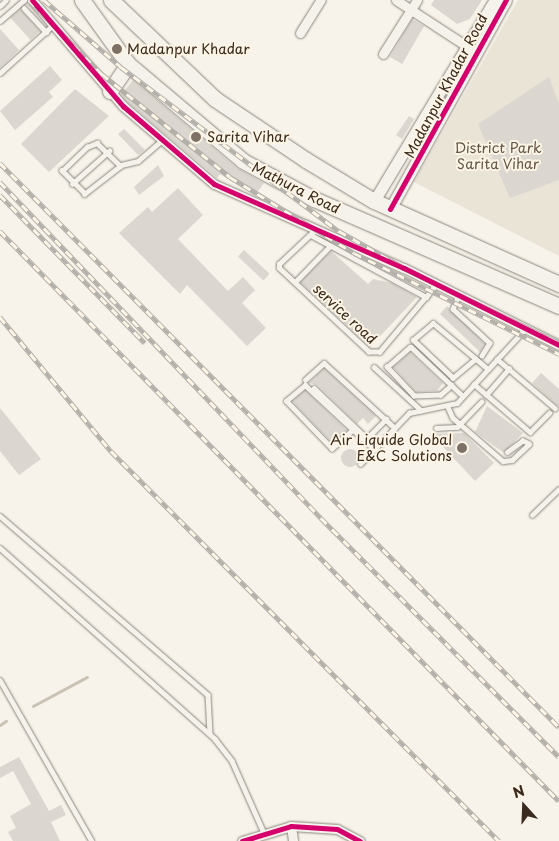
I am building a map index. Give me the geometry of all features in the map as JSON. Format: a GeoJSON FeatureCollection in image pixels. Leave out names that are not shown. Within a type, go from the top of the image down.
{"type":"FeatureCollection","features":[{"type":"Feature","properties":{"kind":"highway","name":"Mathura Road"},"geometry":{"type":"LineString","coordinates":[[82,0],[128,64],[243,161],[314,199],[559,306]]}},
{"type":"Feature","properties":{"kind":"highway","name":"Mathura Road"},"geometry":{"type":"LineString","coordinates":[[110,0],[215,99],[374,201],[559,284]]}},
{"type":"Feature","properties":{"kind":"highway"},"geometry":{"type":"LineString","coordinates":[[110,92],[128,64]]}},
{"type":"Feature","properties":{"kind":"street"},"geometry":{"type":"LineString","coordinates":[[32,0],[110,92],[160,142],[214,184],[313,233],[436,284],[559,345]]}},
{"type":"Feature","properties":{"kind":"street"},"geometry":{"type":"LineString","coordinates":[[300,32],[321,0]]}},
{"type":"Feature","properties":{"kind":"street"},"geometry":{"type":"LineString","coordinates":[[396,0],[471,49]]}},
{"type":"Feature","properties":{"kind":"street"},"geometry":{"type":"LineString","coordinates":[[383,54],[418,0]]}},
{"type":"Feature","properties":{"kind":"street","name":"Madanpur Khadar Road"},"geometry":{"type":"LineString","coordinates":[[390,209],[495,0]]}},
{"type":"Feature","properties":{"kind":"street","name":"Madanpur Khadar Road"},"geometry":{"type":"LineString","coordinates":[[374,201],[471,49],[506,0]]}},
{"type":"Feature","properties":{"kind":"street"},"geometry":{"type":"LineString","coordinates":[[291,826],[293,841]]}},
{"type":"Feature","properties":{"kind":"street"},"geometry":{"type":"LineString","coordinates":[[242,841],[291,826],[337,829],[360,841]]}},
{"type":"Feature","properties":{"kind":"lane"},"geometry":{"type":"LineString","coordinates":[[0,6],[6,0]]}},
{"type":"Feature","properties":{"kind":"lane"},"geometry":{"type":"LineString","coordinates":[[0,21],[24,0]]}},
{"type":"Feature","properties":{"kind":"lane"},"geometry":{"type":"LineString","coordinates":[[24,8],[46,32]]}},
{"type":"Feature","properties":{"kind":"lane"},"geometry":{"type":"LineString","coordinates":[[0,73],[54,24]]}},
{"type":"Feature","properties":{"kind":"lane"},"geometry":{"type":"LineString","coordinates":[[121,165],[109,151],[97,143],[87,147],[62,171],[72,184],[89,194],[121,165],[138,161],[160,142]]}},
{"type":"Feature","properties":{"kind":"lane"},"geometry":{"type":"LineString","coordinates":[[72,184],[109,151]]}},
{"type":"Feature","properties":{"kind":"lane"},"geometry":{"type":"LineString","coordinates":[[330,246],[293,280],[279,264],[313,233],[330,246],[426,297],[436,284]]}},
{"type":"Feature","properties":{"kind":"lane","name":"service road"},"geometry":{"type":"LineString","coordinates":[[293,280],[373,354],[426,297]]}},
{"type":"Feature","properties":{"kind":"lane"},"geometry":{"type":"LineString","coordinates":[[459,295],[452,308],[490,343],[482,356]]}},
{"type":"Feature","properties":{"kind":"lane"},"geometry":{"type":"LineString","coordinates":[[476,359],[453,378],[413,340],[433,323],[488,369]]}},
{"type":"Feature","properties":{"kind":"lane"},"geometry":{"type":"LineString","coordinates":[[360,464],[409,413],[448,406],[463,396],[526,328]]}},
{"type":"Feature","properties":{"kind":"lane"},"geometry":{"type":"LineString","coordinates":[[452,385],[441,395],[414,396],[387,367],[410,346],[452,385],[463,396]]}},
{"type":"Feature","properties":{"kind":"lane"},"geometry":{"type":"LineString","coordinates":[[497,359],[555,408]]}},
{"type":"Feature","properties":{"kind":"lane"},"geometry":{"type":"LineString","coordinates":[[305,380],[324,363],[395,428]]}},
{"type":"Feature","properties":{"kind":"lane"},"geometry":{"type":"LineString","coordinates":[[374,367],[421,410]]}},
{"type":"Feature","properties":{"kind":"lane"},"geometry":{"type":"LineString","coordinates":[[486,395],[509,369]]}},
{"type":"Feature","properties":{"kind":"lane"},"geometry":{"type":"LineString","coordinates":[[474,384],[530,432],[549,413]]}},
{"type":"Feature","properties":{"kind":"lane"},"geometry":{"type":"LineString","coordinates":[[353,430],[332,448],[286,400],[305,385],[375,448]]}},
{"type":"Feature","properties":{"kind":"lane"},"geometry":{"type":"LineString","coordinates":[[314,388],[367,438],[375,448]]}},
{"type":"Feature","properties":{"kind":"lane"},"geometry":{"type":"LineString","coordinates":[[436,428],[460,424],[481,402]]}},
{"type":"Feature","properties":{"kind":"lane"},"geometry":{"type":"LineString","coordinates":[[448,406],[460,424],[503,462],[512,460],[529,444],[523,440],[508,452]]}},
{"type":"Feature","properties":{"kind":"lane"},"geometry":{"type":"LineString","coordinates":[[367,438],[386,419]]}},
{"type":"Feature","properties":{"kind":"lane"},"geometry":{"type":"LineString","coordinates":[[532,515],[559,490]]}},
{"type":"Feature","properties":{"kind":"lane"},"geometry":{"type":"LineString","coordinates":[[0,516],[208,696],[210,734]]}},
{"type":"Feature","properties":{"kind":"lane"},"geometry":{"type":"LineString","coordinates":[[0,548],[210,734],[232,761],[264,833]]}},
{"type":"Feature","properties":{"kind":"lane"},"geometry":{"type":"LineString","coordinates":[[0,680],[92,841]]}},
{"type":"Feature","properties":{"kind":"green space","name":"District Park Sarita Vihar"},"geometry":{"type":"Polygon","coordinates":[[[518,0],[559,0],[559,256],[414,182],[518,0]]]}},
{"type":"Feature","properties":{"kind":"building"},"geometry":{"type":"Polygon","coordinates":[[[434,0],[482,0],[470,19],[457,24],[431,5],[434,0]]]}},
{"type":"Feature","properties":{"kind":"building"},"geometry":{"type":"Polygon","coordinates":[[[20,9],[40,31],[30,40],[10,18],[20,9]]]}},
{"type":"Feature","properties":{"kind":"building"},"geometry":{"type":"Polygon","coordinates":[[[412,19],[424,26],[402,64],[390,57],[412,19]]]}},
{"type":"Feature","properties":{"kind":"building"},"geometry":{"type":"Polygon","coordinates":[[[0,29],[19,50],[0,68],[0,29]]]}},
{"type":"Feature","properties":{"kind":"building"},"geometry":{"type":"Polygon","coordinates":[[[50,66],[62,80],[49,92],[53,97],[15,130],[0,111],[50,66]]]}},
{"type":"Feature","properties":{"kind":"building"},"geometry":{"type":"Polygon","coordinates":[[[549,77],[559,104],[559,180],[510,198],[478,124],[549,77]]]}},
{"type":"Feature","properties":{"kind":"building"},"geometry":{"type":"Polygon","coordinates":[[[133,80],[237,168],[264,183],[255,195],[220,174],[217,178],[127,102],[121,95],[133,80]]]}},
{"type":"Feature","properties":{"kind":"building"},"geometry":{"type":"Polygon","coordinates":[[[75,89],[109,116],[49,172],[21,144],[75,89]]]}},
{"type":"Feature","properties":{"kind":"building"},"geometry":{"type":"Polygon","coordinates":[[[409,116],[414,119],[402,139],[396,135],[409,116]]]}},
{"type":"Feature","properties":{"kind":"building"},"geometry":{"type":"Polygon","coordinates":[[[124,129],[145,150],[138,155],[118,134],[124,129]]]}},
{"type":"Feature","properties":{"kind":"building"},"geometry":{"type":"Polygon","coordinates":[[[158,165],[164,176],[139,195],[134,187],[158,165]]]}},
{"type":"Feature","properties":{"kind":"building"},"geometry":{"type":"Polygon","coordinates":[[[178,188],[203,215],[178,239],[228,291],[243,277],[255,290],[242,303],[266,328],[247,346],[187,285],[180,294],[119,233],[148,207],[152,212],[178,188]]]}},
{"type":"Feature","properties":{"kind":"building"},"geometry":{"type":"Polygon","coordinates":[[[244,250],[270,274],[263,280],[238,257],[244,250]]]}},
{"type":"Feature","properties":{"kind":"building"},"geometry":{"type":"Polygon","coordinates":[[[331,251],[368,284],[373,279],[392,283],[417,297],[370,347],[300,282],[331,251]]]}},
{"type":"Feature","properties":{"kind":"building"},"geometry":{"type":"Polygon","coordinates":[[[447,306],[485,344],[480,352],[440,314],[447,306]]]}},
{"type":"Feature","properties":{"kind":"building"},"geometry":{"type":"Polygon","coordinates":[[[410,352],[443,383],[437,391],[416,392],[393,367],[410,352]]]}},
{"type":"Feature","properties":{"kind":"building"},"geometry":{"type":"Polygon","coordinates":[[[324,368],[376,416],[368,424],[363,418],[357,424],[317,385],[309,383],[324,368]]]}},
{"type":"Feature","properties":{"kind":"building"},"geometry":{"type":"Polygon","coordinates":[[[541,373],[559,389],[559,407],[532,383],[541,373]]]}},
{"type":"Feature","properties":{"kind":"building"},"geometry":{"type":"Polygon","coordinates":[[[305,390],[347,430],[332,443],[292,401],[305,390]]]}},
{"type":"Feature","properties":{"kind":"building"},"geometry":{"type":"Polygon","coordinates":[[[487,406],[523,433],[504,453],[475,432],[487,406]]]}},
{"type":"Feature","properties":{"kind":"building"},"geometry":{"type":"Polygon","coordinates":[[[0,408],[41,459],[19,475],[0,451],[0,408]]]}},
{"type":"Feature","properties":{"kind":"building","name":"Air Liquide Global E&C Solutions"},"geometry":{"type":"Polygon","coordinates":[[[464,433],[494,463],[475,481],[431,434],[464,433]]]}},
{"type":"Feature","properties":{"kind":"building"},"geometry":{"type":"Polygon","coordinates":[[[350,449],[356,452],[359,458],[356,464],[350,467],[344,464],[341,458],[344,452],[350,449]]]}},
{"type":"Feature","properties":{"kind":"building"},"geometry":{"type":"Polygon","coordinates":[[[19,757],[49,811],[61,805],[66,815],[51,822],[60,841],[13,841],[8,832],[16,828],[10,816],[31,804],[13,771],[0,778],[0,767],[19,757]]]}},
{"type":"Feature","properties":{"kind":"waterway"},"geometry":{"type":"LineString","coordinates":[[33,706],[87,677]]}},
{"type":"Feature","properties":{"kind":"waterway"},"geometry":{"type":"LineString","coordinates":[[0,725],[6,721]]}},
{"type":"Feature","properties":{"kind":"railway"},"geometry":{"type":"LineString","coordinates":[[29,0],[102,74],[230,177],[354,253],[559,354]]}},
{"type":"Feature","properties":{"kind":"railway"},"geometry":{"type":"LineString","coordinates":[[44,0],[121,67],[339,231],[404,268],[559,343]]}},
{"type":"Feature","properties":{"kind":"railway"},"geometry":{"type":"LineString","coordinates":[[0,163],[559,727]]}},
{"type":"Feature","properties":{"kind":"railway"},"geometry":{"type":"LineString","coordinates":[[0,182],[321,518],[559,757]]}},
{"type":"Feature","properties":{"kind":"railway"},"geometry":{"type":"LineString","coordinates":[[0,195],[145,343]]}},
{"type":"Feature","properties":{"kind":"railway"},"geometry":{"type":"LineString","coordinates":[[0,231],[559,801]]}},
{"type":"Feature","properties":{"kind":"railway"},"geometry":{"type":"LineString","coordinates":[[0,317],[111,451],[499,841]]}},
{"type":"Feature","properties":{"kind":"cycle path"},"geometry":{"type":"LineString","coordinates":[[32,0],[123,106],[214,184],[404,268],[559,345]]}},
{"type":"Feature","properties":{"kind":"cycle path"},"geometry":{"type":"LineString","coordinates":[[390,209],[506,0]]}},
{"type":"Feature","properties":{"kind":"cycle path"},"geometry":{"type":"LineString","coordinates":[[242,841],[291,826],[337,829],[360,841]]}},
{"type":"Feature","properties":{"kind":"place","name":"Madanpur Khadar"},"geometry":{"type":"Point","coordinates":[117,49]}},
{"type":"Feature","properties":{"kind":"place","name":"Sarita Vihar"},"geometry":{"type":"Point","coordinates":[196,137]}},
{"type":"Feature","properties":{"kind":"place","name":"Air Liquide Global E&C Solutions"},"geometry":{"type":"Point","coordinates":[462,448]}}]}
